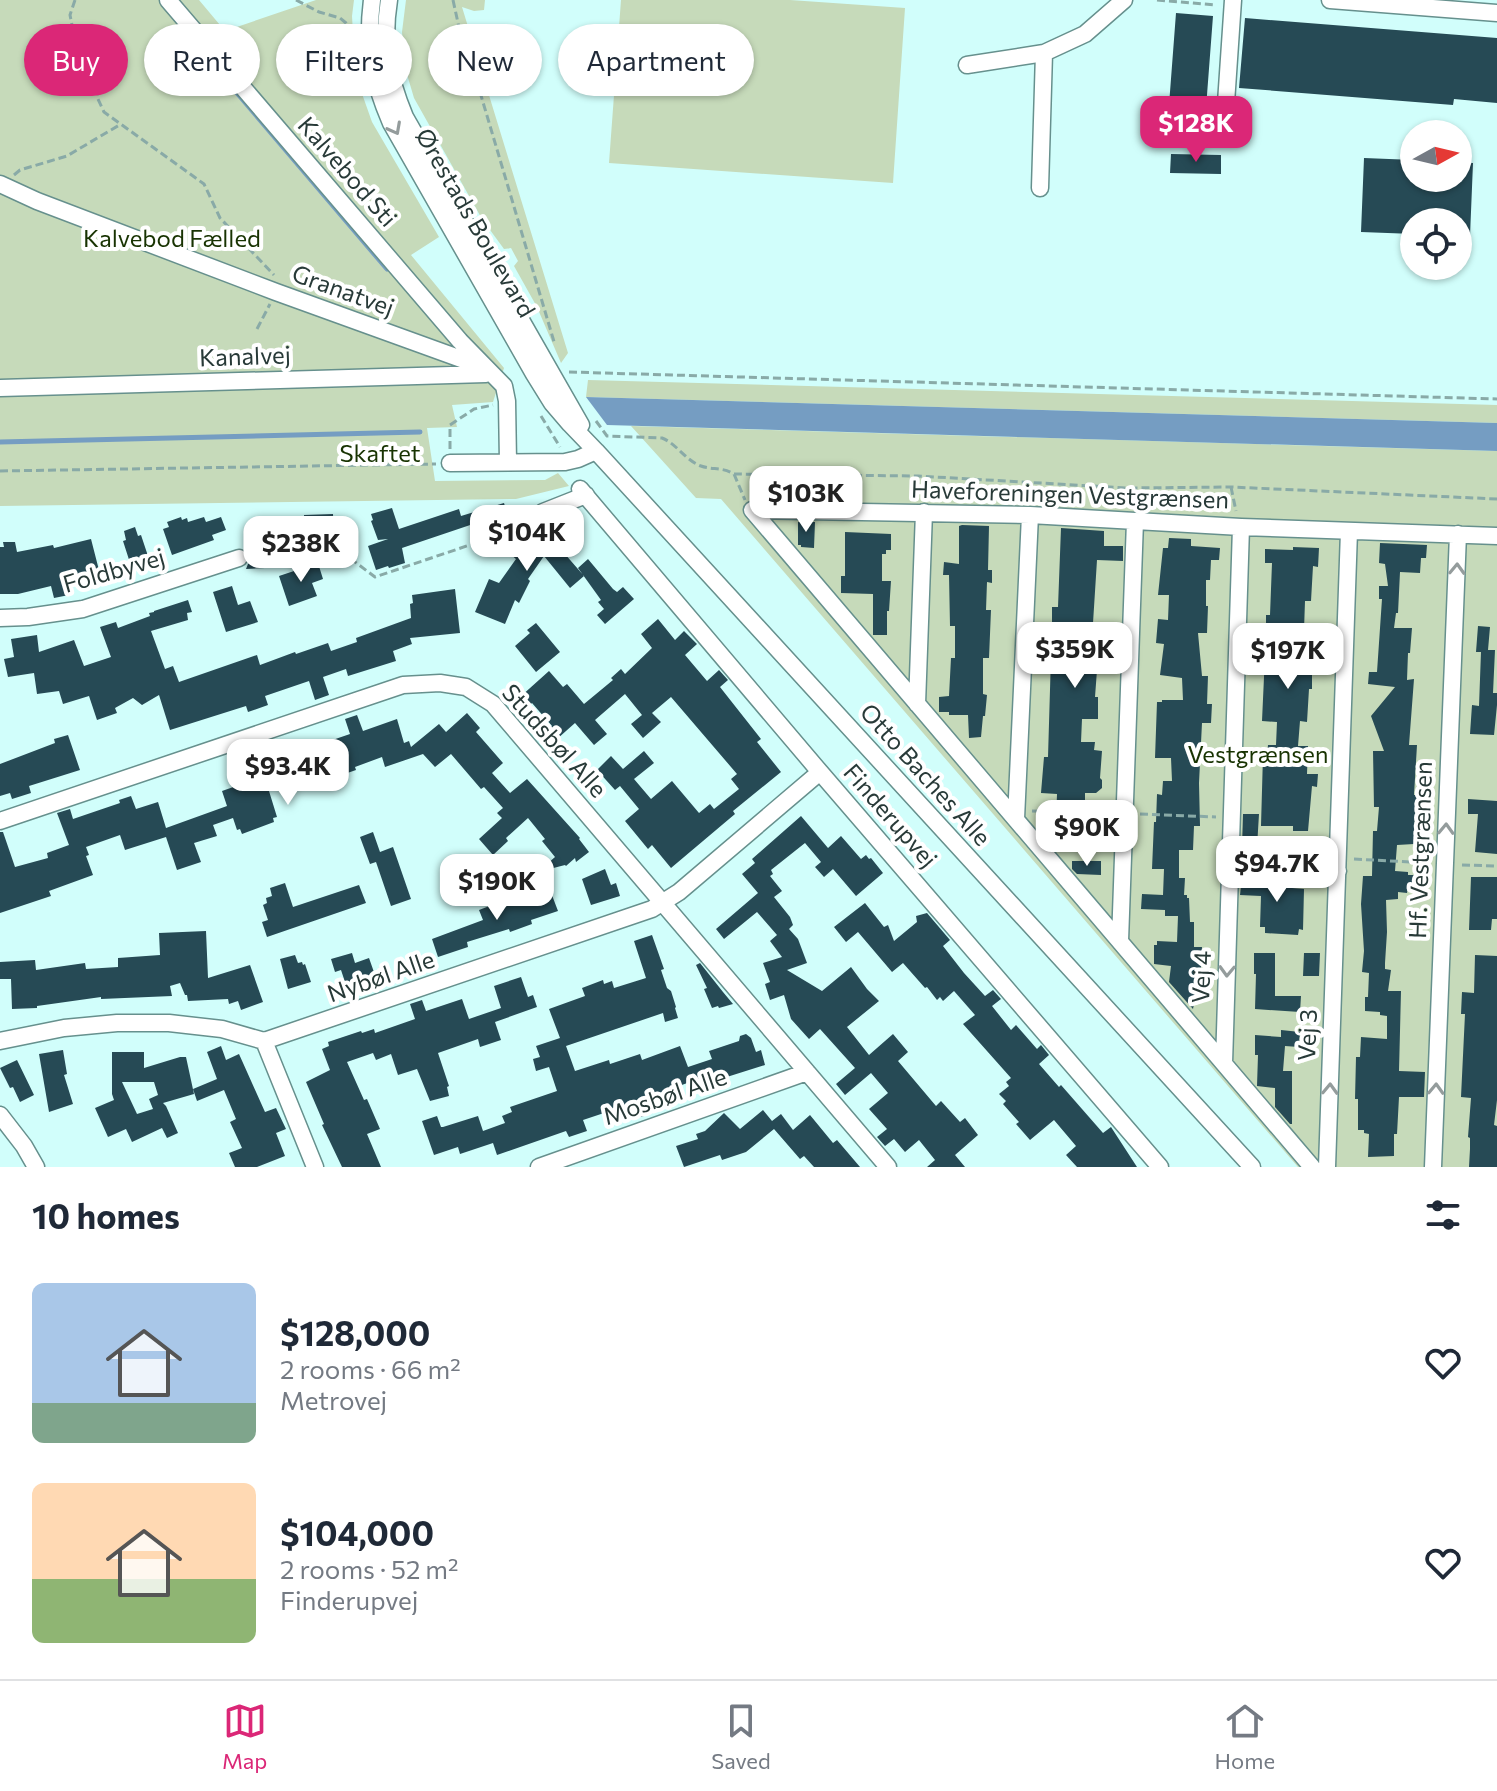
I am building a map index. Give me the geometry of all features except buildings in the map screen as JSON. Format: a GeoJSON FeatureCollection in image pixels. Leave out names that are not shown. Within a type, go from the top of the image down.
{"type":"FeatureCollection","features":[{"type":"Feature","properties":{"kind":"street","name":"Kalvebod Sti"},"geometry":{"type":"LineString","coordinates":[[168,0],[460,341],[504,386],[507,401]]}},
{"type":"Feature","properties":{"kind":"street","name":"Ørestads Boulevard"},"geometry":{"type":"LineString","coordinates":[[370,24],[372,0]]}},
{"type":"Feature","properties":{"kind":"street","name":"Ørestads Boulevard"},"geometry":{"type":"LineString","coordinates":[[389,0],[385,32],[394,91],[542,373]]}},
{"type":"Feature","properties":{"kind":"street"},"geometry":{"type":"LineString","coordinates":[[967,65],[1044,53],[1085,34],[1124,0]]}},
{"type":"Feature","properties":{"kind":"street"},"geometry":{"type":"LineString","coordinates":[[1330,0],[1497,13]]}},
{"type":"Feature","properties":{"kind":"street"},"geometry":{"type":"LineString","coordinates":[[1226,103],[1227,2]]}},
{"type":"Feature","properties":{"kind":"street"},"geometry":{"type":"LineString","coordinates":[[1040,188],[1044,53]]}},
{"type":"Feature","properties":{"kind":"street","name":"Ørestads Boulevard"},"geometry":{"type":"LineString","coordinates":[[380,96],[391,123],[542,373]]}},
{"type":"Feature","properties":{"kind":"street","name":"Granatvej"},"geometry":{"type":"LineString","coordinates":[[1,184],[37,201],[276,292],[464,360],[492,374]]}},
{"type":"Feature","properties":{"kind":"street","name":"Otto Baches Alle"},"geometry":{"type":"LineString","coordinates":[[542,373],[552,403],[570,424],[1252,1167]]}},
{"type":"Feature","properties":{"kind":"street","name":"Kanalvej"},"geometry":{"type":"LineString","coordinates":[[0,388],[492,374]]}},
{"type":"Feature","properties":{"kind":"street"},"geometry":{"type":"LineString","coordinates":[[507,401],[508,462]]}},
{"type":"Feature","properties":{"kind":"street"},"geometry":{"type":"LineString","coordinates":[[450,463],[565,462],[596,451]]}},
{"type":"Feature","properties":{"kind":"street","name":"Finderupvej"},"geometry":{"type":"LineString","coordinates":[[531,525],[543,512],[583,492],[1160,1167]]}},
{"type":"Feature","properties":{"kind":"street"},"geometry":{"type":"LineString","coordinates":[[752,510],[1312,1167]]}},
{"type":"Feature","properties":{"kind":"street","name":"Haveforeningen Vestgrænsen"},"geometry":{"type":"LineString","coordinates":[[752,510],[1030,515],[1349,531]]}},
{"type":"Feature","properties":{"kind":"street"},"geometry":{"type":"LineString","coordinates":[[917,704],[924,512]]}},
{"type":"Feature","properties":{"kind":"street"},"geometry":{"type":"LineString","coordinates":[[1016,819],[1030,515]]}},
{"type":"Feature","properties":{"kind":"street"},"geometry":{"type":"LineString","coordinates":[[1120,941],[1135,521]]}},
{"type":"Feature","properties":{"kind":"street","name":"Haveforeningen Vestgrænsen"},"geometry":{"type":"LineString","coordinates":[[1229,893],[1241,527]]}},
{"type":"Feature","properties":{"kind":"street"},"geometry":{"type":"LineString","coordinates":[[1230,866],[1338,864],[1349,531],[1497,536]]}},
{"type":"Feature","properties":{"kind":"street","name":"Hf. Vestgrænsen"},"geometry":{"type":"LineString","coordinates":[[1433,1167],[1458,534]]}},
{"type":"Feature","properties":{"kind":"street","name":"Foldbyvej"},"geometry":{"type":"LineString","coordinates":[[0,618],[83,609],[239,558]]}},
{"type":"Feature","properties":{"kind":"street","name":"Studsbøl Alle"},"geometry":{"type":"LineString","coordinates":[[0,821],[389,689],[440,683],[466,687],[493,704],[888,1167]]}},
{"type":"Feature","properties":{"kind":"street","name":"Nybøl Alle"},"geometry":{"type":"LineString","coordinates":[[264,1041],[652,909],[679,892],[820,772]]}},
{"type":"Feature","properties":{"kind":"street","name":"Vej 3"},"geometry":{"type":"LineString","coordinates":[[1327,1167],[1338,864]]}},
{"type":"Feature","properties":{"kind":"street","name":"Vej 4"},"geometry":{"type":"LineString","coordinates":[[1224,1063],[1229,893]]}},
{"type":"Feature","properties":{"kind":"street"},"geometry":{"type":"LineString","coordinates":[[0,1041],[64,1028],[117,1023],[169,1023],[222,1029],[264,1041],[315,1167]]}},
{"type":"Feature","properties":{"kind":"street","name":"Mosbøl Alle"},"geometry":{"type":"LineString","coordinates":[[539,1167],[807,1072]]}},
{"type":"Feature","properties":{"kind":"street"},"geometry":{"type":"LineString","coordinates":[[0,1115],[36,1167]]}},
{"type":"Feature","properties":{"kind":"path"},"geometry":{"type":"LineString","coordinates":[[75,0],[70,15],[72,25],[80,32],[98,71],[97,97],[104,112],[204,184],[220,218],[276,278],[276,292],[257,329]]}},
{"type":"Feature","properties":{"kind":"path"},"geometry":{"type":"LineString","coordinates":[[296,0],[340,18],[347,24]]}},
{"type":"Feature","properties":{"kind":"path"},"geometry":{"type":"LineString","coordinates":[[453,0],[554,344]]}},
{"type":"Feature","properties":{"kind":"path"},"geometry":{"type":"LineString","coordinates":[[1157,0],[1227,2]]}},
{"type":"Feature","properties":{"kind":"path"},"geometry":{"type":"LineString","coordinates":[[1,184],[20,170],[67,156],[121,124]]}},
{"type":"Feature","properties":{"kind":"path"},"geometry":{"type":"LineString","coordinates":[[542,373],[595,372],[1497,399]]}},
{"type":"Feature","properties":{"kind":"path"},"geometry":{"type":"LineString","coordinates":[[0,471],[450,463],[450,425],[474,409],[507,401]]}},
{"type":"Feature","properties":{"kind":"path"},"geometry":{"type":"LineString","coordinates":[[588,411],[607,436],[662,438],[704,468],[724,469],[734,474],[918,476],[1127,488],[1231,487],[1497,499]]}},
{"type":"Feature","properties":{"kind":"path"},"geometry":{"type":"LineString","coordinates":[[539,413],[562,451],[565,462]]}},
{"type":"Feature","properties":{"kind":"path"},"geometry":{"type":"LineString","coordinates":[[734,474],[752,510]]}},
{"type":"Feature","properties":{"kind":"path"},"geometry":{"type":"LineString","coordinates":[[1231,487],[1241,527]]}},
{"type":"Feature","properties":{"kind":"path"},"geometry":{"type":"LineString","coordinates":[[239,558],[347,556],[375,577],[531,525]]}},
{"type":"Feature","properties":{"kind":"path"},"geometry":{"type":"LineString","coordinates":[[1338,864],[1497,866]]}},
{"type":"Feature","properties":{"kind":"green space","name":"Kalvebod Fælled"},"geometry":{"type":"Polygon","coordinates":[[[0,0],[199,0],[219,24],[144,24],[144,96],[260,96],[260,24],[246,24],[316,0],[354,0],[352,24],[276,24],[276,96],[363,96],[372,122],[439,237],[411,255],[504,368],[493,402],[452,405],[457,427],[427,428],[435,481],[545,480],[558,473],[569,486],[516,499],[0,506],[0,0]]]}},
{"type":"Feature","properties":{"kind":"green space"},"geometry":{"type":"Polygon","coordinates":[[[406,0],[485,0],[484,10],[462,7],[467,24],[428,24],[428,96],[489,96],[568,353],[561,363],[537,307],[514,266],[518,261],[511,248],[504,249],[482,219],[414,98],[412,24],[403,24],[406,0]]]}},
{"type":"Feature","properties":{"kind":"green space"},"geometry":{"type":"Polygon","coordinates":[[[621,0],[790,0],[905,8],[893,183],[609,163],[614,96],[754,96],[754,24],[619,24],[621,0]]]}},
{"type":"Feature","properties":{"kind":"green space"},"geometry":{"type":"Polygon","coordinates":[[[588,380],[1497,405],[1497,423],[586,397],[588,380]]]}},
{"type":"Feature","properties":{"kind":"green space","name":"Vestgrænsen"},"geometry":{"type":"Polygon","coordinates":[[[631,426],[1497,451],[1497,1167],[1298,1167],[721,499],[696,498],[631,426]]]}},
{"type":"Feature","properties":{"kind":"water"},"geometry":{"type":"Polygon","coordinates":[[[586,397],[1497,423],[1497,451],[607,425],[586,397]]]}},
{"type":"Feature","properties":{"kind":"waterway"},"geometry":{"type":"LineString","coordinates":[[240,96],[387,269]]}},
{"type":"Feature","properties":{"kind":"waterway"},"geometry":{"type":"LineString","coordinates":[[0,442],[420,432]]}},
{"type":"Feature","properties":{"kind":"park label","name":"Skaftet"},"geometry":{"type":"Point","coordinates":[380,454]}}]}
